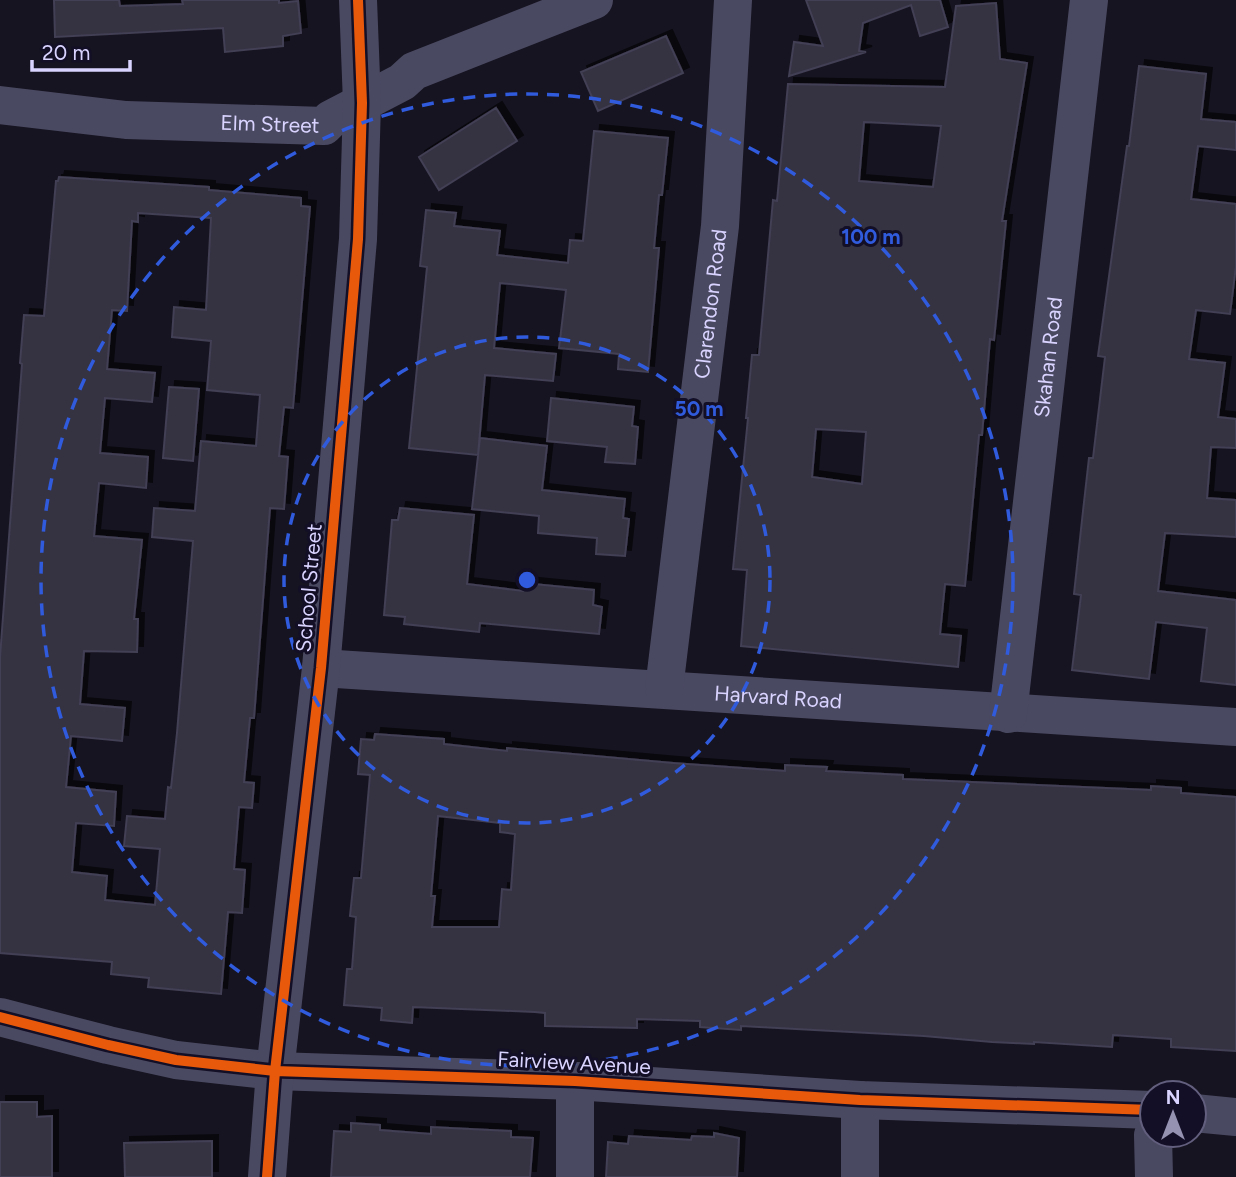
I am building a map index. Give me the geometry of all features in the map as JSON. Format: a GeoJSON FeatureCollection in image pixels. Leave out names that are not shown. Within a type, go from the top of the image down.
{"type":"FeatureCollection","features":[{"type":"Feature","properties":{"kind":"street","name":"School Street"},"geometry":{"type":"LineString","coordinates":[[267,1177],[275,1071],[321,668],[358,239],[362,103],[358,0]]}},
{"type":"Feature","properties":{"kind":"street","name":"Elm Street"},"geometry":{"type":"LineString","coordinates":[[0,105],[126,120],[324,126],[331,119],[402,82],[414,71],[594,0]]}},
{"type":"Feature","properties":{"kind":"street","name":"Clarendon Road"},"geometry":{"type":"LineString","coordinates":[[663,689],[720,226],[733,0]]}},
{"type":"Feature","properties":{"kind":"street","name":"Skahan Road"},"geometry":{"type":"LineString","coordinates":[[1008,713],[1088,0]]}},
{"type":"Feature","properties":{"kind":"street","name":"Harvard Road"},"geometry":{"type":"LineString","coordinates":[[321,668],[1236,727]]}},
{"type":"Feature","properties":{"kind":"street","name":"Fairview Avenue"},"geometry":{"type":"LineString","coordinates":[[0,1017],[177,1060],[275,1071],[575,1081],[860,1100],[1138,1110]]}},
{"type":"Feature","properties":{"kind":"street"},"geometry":{"type":"LineString","coordinates":[[575,1081],[575,1177]]}},
{"type":"Feature","properties":{"kind":"street"},"geometry":{"type":"LineString","coordinates":[[860,1100],[860,1177]]}},
{"type":"Feature","properties":{"kind":"street"},"geometry":{"type":"LineString","coordinates":[[1208,1114],[1236,1117]]}},
{"type":"Feature","properties":{"kind":"street"},"geometry":{"type":"LineString","coordinates":[[1153,1149],[1154,1177]]}},
{"type":"Feature","properties":{"kind":"building"},"geometry":{"type":"Polygon","coordinates":[[[54,0],[119,0],[120,6],[183,4],[182,0],[279,0],[279,3],[298,1],[301,33],[283,36],[283,46],[225,52],[223,28],[55,37],[54,0]]]}},
{"type":"Feature","properties":{"kind":"building"},"geometry":{"type":"Polygon","coordinates":[[[806,0],[940,0],[948,27],[920,36],[911,5],[863,23],[859,51],[866,52],[789,76],[794,42],[823,46],[806,0]]]}},
{"type":"Feature","properties":{"kind":"building"},"geometry":{"type":"Polygon","coordinates":[[[996,3],[1000,59],[1027,63],[1002,221],[1006,221],[994,340],[990,339],[965,586],[945,584],[940,634],[961,636],[958,667],[741,646],[747,570],[733,569],[752,355],[759,355],[773,200],[777,201],[788,84],[945,87],[956,6],[996,3]],[[864,122],[859,181],[933,187],[941,126],[864,122]],[[816,429],[812,477],[862,484],[866,432],[816,429]]]}},
{"type":"Feature","properties":{"kind":"building"},"geometry":{"type":"Polygon","coordinates":[[[666,36],[683,73],[598,111],[581,72],[666,36]]]}},
{"type":"Feature","properties":{"kind":"building"},"geometry":{"type":"Polygon","coordinates":[[[1139,66],[1206,74],[1201,119],[1236,122],[1236,150],[1198,146],[1191,199],[1236,204],[1236,266],[1230,314],[1196,310],[1189,359],[1225,363],[1218,417],[1236,419],[1236,448],[1211,447],[1207,498],[1236,500],[1236,537],[1165,533],[1158,591],[1236,600],[1236,685],[1201,681],[1207,628],[1156,622],[1149,679],[1072,670],[1081,595],[1074,594],[1089,458],[1093,458],[1105,357],[1098,356],[1139,66]]]}},
{"type":"Feature","properties":{"kind":"building"},"geometry":{"type":"Polygon","coordinates":[[[496,108],[517,141],[439,190],[419,157],[496,108]]]}},
{"type":"Feature","properties":{"kind":"building"},"geometry":{"type":"Polygon","coordinates":[[[594,131],[668,138],[654,248],[659,248],[648,372],[618,369],[619,354],[559,348],[566,290],[500,283],[494,348],[556,354],[553,381],[485,375],[478,455],[409,448],[427,267],[420,266],[426,210],[456,213],[454,226],[500,231],[497,255],[568,263],[570,240],[583,241],[594,131]]]}},
{"type":"Feature","properties":{"kind":"building"},"geometry":{"type":"Polygon","coordinates":[[[59,177],[209,187],[209,190],[301,198],[301,206],[310,207],[293,408],[284,407],[279,456],[288,457],[284,509],[270,508],[254,718],[250,718],[244,782],[254,783],[252,808],[239,807],[234,869],[245,870],[242,913],[228,912],[221,994],[148,987],[149,978],[111,974],[112,962],[0,953],[0,657],[20,363],[24,315],[44,316],[59,177]],[[138,213],[138,222],[132,221],[127,311],[112,310],[107,369],[155,373],[152,402],[105,398],[100,453],[148,457],[146,488],[99,483],[94,536],[142,540],[134,619],[138,619],[137,652],[84,651],[80,704],[125,708],[122,741],[71,736],[66,787],[116,792],[114,826],[76,823],[72,872],[107,876],[105,900],[155,905],[160,849],[124,846],[127,816],[165,819],[168,787],[171,788],[193,541],[152,537],[154,508],[195,511],[201,441],[256,446],[260,395],[207,390],[211,341],[172,337],[174,307],[206,310],[211,218],[138,213]]]}},
{"type":"Feature","properties":{"kind":"building"},"geometry":{"type":"Polygon","coordinates":[[[169,387],[199,389],[193,461],[163,458],[169,387]]]}},
{"type":"Feature","properties":{"kind":"building"},"geometry":{"type":"Polygon","coordinates":[[[551,398],[634,407],[632,426],[638,427],[635,464],[605,462],[607,447],[547,441],[551,398]]]}},
{"type":"Feature","properties":{"kind":"building"},"geometry":{"type":"Polygon","coordinates":[[[480,438],[547,446],[542,490],[625,499],[623,518],[629,519],[625,556],[596,554],[597,538],[538,533],[539,516],[472,509],[480,438]]]}},
{"type":"Feature","properties":{"kind":"building"},"geometry":{"type":"Polygon","coordinates":[[[400,508],[474,515],[467,584],[523,591],[524,583],[594,590],[593,605],[602,607],[599,634],[480,623],[479,632],[404,624],[405,617],[384,615],[392,520],[398,520],[400,508]]]}},
{"type":"Feature","properties":{"kind":"building"},"geometry":{"type":"Polygon","coordinates":[[[375,734],[444,739],[444,744],[507,751],[507,748],[785,771],[785,765],[827,767],[826,771],[903,775],[903,779],[1151,790],[1151,786],[1181,788],[1181,793],[1236,797],[1236,1051],[1171,1047],[1171,1039],[1113,1035],[1112,1047],[741,1026],[741,1030],[700,1027],[700,1021],[637,1019],[637,1028],[545,1026],[545,1013],[413,1007],[412,1023],[381,1020],[382,1008],[344,1005],[347,969],[352,969],[356,917],[350,916],[354,878],[361,878],[370,775],[358,774],[361,739],[374,740],[375,734]],[[438,816],[431,896],[435,896],[432,927],[499,927],[502,889],[511,890],[515,834],[500,832],[500,823],[438,816]]]}},
{"type":"Feature","properties":{"kind":"building"},"geometry":{"type":"Polygon","coordinates":[[[0,1102],[37,1102],[37,1117],[52,1116],[52,1177],[0,1177],[0,1102]]]}},
{"type":"Feature","properties":{"kind":"building"},"geometry":{"type":"Polygon","coordinates":[[[351,1123],[380,1125],[380,1130],[431,1134],[431,1127],[511,1131],[511,1137],[533,1138],[530,1177],[331,1177],[334,1131],[351,1132],[351,1123]]]}},
{"type":"Feature","properties":{"kind":"building"},"geometry":{"type":"Polygon","coordinates":[[[714,1133],[739,1138],[737,1177],[606,1177],[608,1142],[628,1144],[629,1136],[691,1140],[692,1136],[714,1137],[714,1133]]]}},
{"type":"Feature","properties":{"kind":"building"},"geometry":{"type":"Polygon","coordinates":[[[212,1141],[212,1177],[125,1177],[124,1143],[212,1141]]]}},
{"type":"Feature","properties":{"kind":"cycle path"},"geometry":{"type":"LineString","coordinates":[[267,1177],[275,1071],[321,668],[358,239],[362,103],[358,0]]}},
{"type":"Feature","properties":{"kind":"cycle path"},"geometry":{"type":"LineString","coordinates":[[0,1017],[176,1060],[275,1071],[575,1081],[860,1100],[1138,1110]]}}]}
